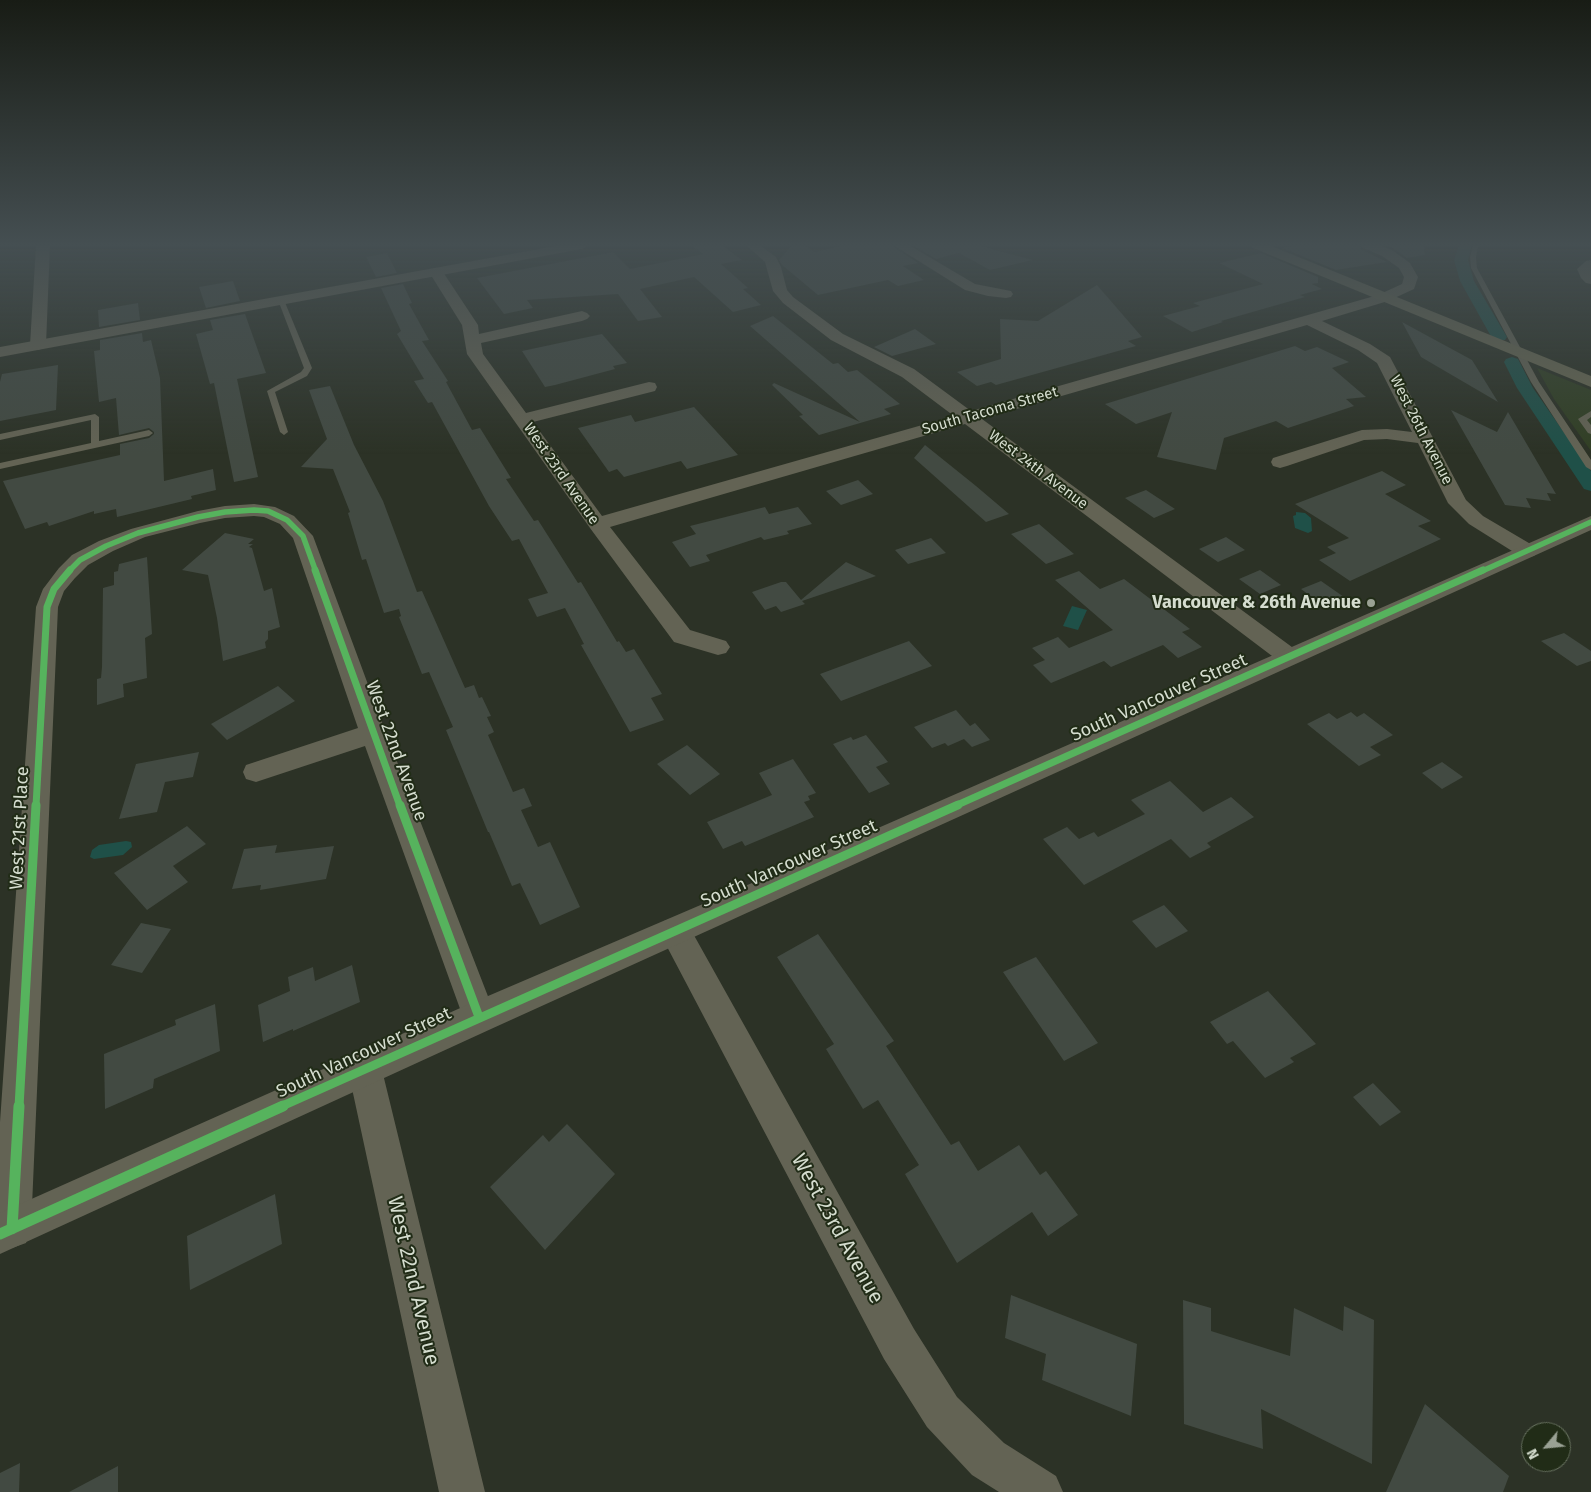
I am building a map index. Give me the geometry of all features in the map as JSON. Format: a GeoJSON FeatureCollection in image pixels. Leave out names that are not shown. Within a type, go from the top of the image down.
{"type":"FeatureCollection","features":[{"type":"Feature","properties":{"kind":"main road"},"geometry":{"type":"LineString","coordinates":[[1424,315],[1591,382]]}},
{"type":"Feature","properties":{"kind":"street"},"geometry":{"type":"LineString","coordinates":[[38,345],[40,315]]}},
{"type":"Feature","properties":{"kind":"street"},"geometry":{"type":"LineString","coordinates":[[0,352],[202,315]]}},
{"type":"Feature","properties":{"kind":"street","name":"West 23rd Avenue"},"geometry":{"type":"LineString","coordinates":[[463,315],[473,332],[474,354],[523,419],[596,524],[682,636],[718,648]]}},
{"type":"Feature","properties":{"kind":"street","name":"West 24th Avenue"},"geometry":{"type":"LineString","coordinates":[[808,315],[847,344],[883,359],[908,373],[1288,656]]}},
{"type":"Feature","properties":{"kind":"street","name":"South Tacoma Street"},"geometry":{"type":"LineString","coordinates":[[596,524],[1326,315]]}},
{"type":"Feature","properties":{"kind":"street"},"geometry":{"type":"LineString","coordinates":[[472,340],[582,316]]}},
{"type":"Feature","properties":{"kind":"street","name":"West 26th Avenue"},"geometry":{"type":"LineString","coordinates":[[1308,320],[1364,347],[1384,360],[1458,503],[1476,520],[1527,550]]}},
{"type":"Feature","properties":{"kind":"street"},"geometry":{"type":"LineString","coordinates":[[523,419],[649,387]]}},
{"type":"Feature","properties":{"kind":"street"},"geometry":{"type":"LineString","coordinates":[[1280,462],[1362,435],[1386,434],[1426,439]]}},
{"type":"Feature","properties":{"kind":"street"},"geometry":{"type":"LineString","coordinates":[[80,560],[106,546],[138,533],[198,517],[225,512],[268,511]]}},
{"type":"Feature","properties":{"kind":"street","name":"West 22nd Avenue"},"geometry":{"type":"LineString","coordinates":[[268,511],[287,520],[303,536],[373,732],[479,1017]]}},
{"type":"Feature","properties":{"kind":"street","name":"South Vancouver Street"},"geometry":{"type":"LineString","coordinates":[[6,1231],[479,1017],[1591,522]]}},
{"type":"Feature","properties":{"kind":"street","name":"West 21st Place"},"geometry":{"type":"LineString","coordinates":[[6,1231],[47,607],[54,589],[80,560]]}},
{"type":"Feature","properties":{"kind":"street"},"geometry":{"type":"LineString","coordinates":[[256,772],[373,732]]}},
{"type":"Feature","properties":{"kind":"street","name":"West 23rd Avenue"},"geometry":{"type":"LineString","coordinates":[[675,931],[899,1344],[942,1412],[988,1459],[1040,1492]]}},
{"type":"Feature","properties":{"kind":"street","name":"West 22nd Avenue"},"geometry":{"type":"LineString","coordinates":[[364,1070],[462,1492]]}},
{"type":"Feature","properties":{"kind":"lane"},"geometry":{"type":"LineString","coordinates":[[284,432],[271,391],[304,374],[308,368],[287,315]]}},
{"type":"Feature","properties":{"kind":"lane"},"geometry":{"type":"LineString","coordinates":[[1499,315],[1552,409],[1591,467]]}},
{"type":"Feature","properties":{"kind":"lane"},"geometry":{"type":"LineString","coordinates":[[1591,414],[1582,419],[1591,431]]}},
{"type":"Feature","properties":{"kind":"lane"},"geometry":{"type":"LineString","coordinates":[[0,437],[95,417],[95,445]]}},
{"type":"Feature","properties":{"kind":"lane"},"geometry":{"type":"LineString","coordinates":[[0,466],[149,433]]}},
{"type":"Feature","properties":{"kind":"shaded area"},"geometry":{"type":"Polygon","coordinates":[[[1537,368],[1591,390],[1591,451],[1554,399],[1537,368]]]}},
{"type":"Feature","properties":{"kind":"water"},"geometry":{"type":"Polygon","coordinates":[[[1296,512],[1305,513],[1311,518],[1312,531],[1308,533],[1295,528],[1293,516],[1296,515],[1296,512]]]}},
{"type":"Feature","properties":{"kind":"water"},"geometry":{"type":"Polygon","coordinates":[[[1072,606],[1087,610],[1078,630],[1063,626],[1072,606]]]}},
{"type":"Feature","properties":{"kind":"water"},"geometry":{"type":"Polygon","coordinates":[[[131,842],[132,847],[123,855],[94,859],[90,857],[92,850],[99,845],[131,842]]]}},
{"type":"Feature","properties":{"kind":"building"},"geometry":{"type":"Polygon","coordinates":[[[98,315],[139,315],[140,320],[99,327],[98,315]]]}},
{"type":"Feature","properties":{"kind":"building"},"geometry":{"type":"Polygon","coordinates":[[[245,315],[266,373],[237,379],[258,477],[234,482],[214,383],[210,384],[196,334],[213,330],[210,320],[245,315]]]}},
{"type":"Feature","properties":{"kind":"building"},"geometry":{"type":"Polygon","coordinates":[[[393,315],[415,315],[429,340],[422,341],[448,381],[446,382],[472,430],[480,428],[511,478],[506,479],[534,521],[538,520],[578,583],[581,582],[617,642],[619,641],[626,652],[634,649],[662,694],[651,698],[664,720],[630,732],[581,645],[584,644],[565,608],[537,617],[528,599],[548,593],[519,539],[512,541],[489,506],[432,402],[428,403],[414,381],[424,379],[397,334],[401,331],[393,315]]]}},
{"type":"Feature","properties":{"kind":"building"},"geometry":{"type":"Polygon","coordinates":[[[633,315],[660,315],[662,317],[638,321],[633,315]]]}},
{"type":"Feature","properties":{"kind":"building"},"geometry":{"type":"Polygon","coordinates":[[[1048,315],[1123,315],[1142,337],[1128,341],[1136,346],[996,385],[991,382],[977,386],[957,372],[1001,359],[1000,319],[1038,321],[1048,315]]]}},
{"type":"Feature","properties":{"kind":"building"},"geometry":{"type":"Polygon","coordinates":[[[1168,315],[1243,315],[1192,332],[1163,316],[1168,315]]]}},
{"type":"Feature","properties":{"kind":"building"},"geometry":{"type":"Polygon","coordinates":[[[773,316],[833,364],[838,363],[848,372],[857,370],[900,404],[884,409],[891,414],[819,435],[799,416],[803,415],[772,385],[774,383],[860,422],[750,326],[773,316]]]}},
{"type":"Feature","properties":{"kind":"building"},"geometry":{"type":"Polygon","coordinates":[[[1402,322],[1472,360],[1498,402],[1421,357],[1402,322]]]}},
{"type":"Feature","properties":{"kind":"building"},"geometry":{"type":"Polygon","coordinates":[[[915,329],[936,344],[892,356],[874,347],[915,329]]]}},
{"type":"Feature","properties":{"kind":"building"},"geometry":{"type":"Polygon","coordinates":[[[142,333],[143,342],[151,340],[160,378],[164,481],[213,469],[216,490],[191,496],[192,499],[117,517],[116,509],[94,514],[94,511],[49,526],[47,522],[25,529],[3,481],[120,455],[120,444],[149,438],[154,434],[149,428],[119,435],[116,398],[99,402],[94,351],[100,350],[100,340],[142,333]]]}},
{"type":"Feature","properties":{"kind":"building"},"geometry":{"type":"Polygon","coordinates":[[[602,334],[627,363],[613,366],[615,369],[555,385],[545,387],[522,351],[602,334]]]}},
{"type":"Feature","properties":{"kind":"building"},"geometry":{"type":"Polygon","coordinates":[[[1295,346],[1305,351],[1317,347],[1349,362],[1332,368],[1366,397],[1346,399],[1354,406],[1288,428],[1276,421],[1224,438],[1216,470],[1157,457],[1172,412],[1136,424],[1105,404],[1295,346]]]}},
{"type":"Feature","properties":{"kind":"building"},"geometry":{"type":"Polygon","coordinates":[[[58,365],[56,410],[0,421],[0,382],[2,374],[58,365]]]}},
{"type":"Feature","properties":{"kind":"building"},"geometry":{"type":"Polygon","coordinates":[[[330,386],[354,445],[383,501],[417,592],[422,591],[465,688],[474,685],[479,698],[482,697],[491,716],[487,717],[494,732],[488,735],[513,792],[524,788],[532,806],[521,810],[538,847],[550,842],[580,907],[540,925],[520,883],[512,886],[446,730],[453,727],[429,672],[422,674],[399,617],[401,616],[399,609],[384,613],[366,559],[362,560],[348,513],[350,512],[333,469],[301,467],[327,439],[309,390],[330,386]]]}},
{"type":"Feature","properties":{"kind":"building"},"geometry":{"type":"Polygon","coordinates":[[[694,407],[738,455],[687,469],[681,461],[624,477],[617,469],[609,472],[578,428],[631,415],[635,422],[694,407]]]}},
{"type":"Feature","properties":{"kind":"building"},"geometry":{"type":"Polygon","coordinates":[[[1451,410],[1497,432],[1508,412],[1556,494],[1547,493],[1551,501],[1526,498],[1531,508],[1505,505],[1451,410]]]}},
{"type":"Feature","properties":{"kind":"building"},"geometry":{"type":"Polygon","coordinates":[[[925,445],[1009,514],[986,522],[914,458],[925,445]]]}},
{"type":"Feature","properties":{"kind":"building"},"geometry":{"type":"Polygon","coordinates":[[[1382,471],[1406,485],[1385,494],[1431,521],[1418,526],[1441,539],[1350,581],[1319,560],[1336,553],[1327,547],[1349,538],[1295,504],[1382,471]]]}},
{"type":"Feature","properties":{"kind":"building"},"geometry":{"type":"Polygon","coordinates":[[[858,480],[873,494],[841,505],[826,491],[858,480]]]}},
{"type":"Feature","properties":{"kind":"building"},"geometry":{"type":"Polygon","coordinates":[[[1146,490],[1175,509],[1154,518],[1125,498],[1146,490]]]}},
{"type":"Feature","properties":{"kind":"building"},"geometry":{"type":"Polygon","coordinates":[[[765,507],[769,514],[798,507],[812,524],[787,531],[789,534],[764,540],[761,537],[706,555],[710,561],[690,567],[672,542],[696,534],[690,526],[765,507]]]}},
{"type":"Feature","properties":{"kind":"building"},"geometry":{"type":"Polygon","coordinates":[[[1039,524],[1074,554],[1046,564],[1011,534],[1039,524]]]}},
{"type":"Feature","properties":{"kind":"building"},"geometry":{"type":"Polygon","coordinates":[[[225,533],[254,539],[248,544],[253,544],[249,547],[252,548],[264,591],[272,588],[280,627],[268,631],[268,639],[265,642],[266,648],[223,661],[208,575],[182,570],[225,533]]]}},
{"type":"Feature","properties":{"kind":"building"},"geometry":{"type":"Polygon","coordinates":[[[1226,537],[1245,550],[1218,562],[1199,549],[1226,537]]]}},
{"type":"Feature","properties":{"kind":"building"},"geometry":{"type":"Polygon","coordinates":[[[931,538],[946,553],[908,564],[895,550],[931,538]]]}},
{"type":"Feature","properties":{"kind":"building"},"geometry":{"type":"Polygon","coordinates":[[[147,557],[152,634],[145,638],[147,678],[123,684],[124,697],[97,705],[97,679],[101,678],[102,667],[103,588],[114,585],[114,572],[118,571],[119,564],[147,557]]]}},
{"type":"Feature","properties":{"kind":"building"},"geometry":{"type":"Polygon","coordinates":[[[846,562],[876,576],[802,601],[805,604],[781,612],[776,606],[765,610],[752,592],[786,582],[801,600],[846,562]]]}},
{"type":"Feature","properties":{"kind":"building"},"geometry":{"type":"Polygon","coordinates":[[[1260,570],[1281,585],[1260,594],[1239,579],[1260,570]]]}},
{"type":"Feature","properties":{"kind":"building"},"geometry":{"type":"Polygon","coordinates":[[[1079,571],[1100,589],[1124,579],[1190,629],[1182,632],[1202,647],[1178,658],[1163,645],[1111,667],[1104,661],[1051,683],[1033,665],[1045,660],[1032,648],[1058,637],[1069,648],[1113,630],[1055,580],[1079,571]]]}},
{"type":"Feature","properties":{"kind":"building"},"geometry":{"type":"Polygon","coordinates":[[[1321,581],[1344,597],[1324,606],[1301,589],[1321,581]]]}},
{"type":"Feature","properties":{"kind":"building"},"geometry":{"type":"Polygon","coordinates":[[[1564,633],[1591,651],[1591,661],[1577,666],[1541,641],[1564,633]]]}},
{"type":"Feature","properties":{"kind":"building"},"geometry":{"type":"Polygon","coordinates":[[[909,641],[932,666],[841,701],[820,674],[909,641]]]}},
{"type":"Feature","properties":{"kind":"building"},"geometry":{"type":"Polygon","coordinates":[[[278,686],[295,701],[227,740],[211,724],[278,686]]]}},
{"type":"Feature","properties":{"kind":"building"},"geometry":{"type":"Polygon","coordinates":[[[956,710],[970,726],[975,723],[990,740],[972,747],[964,739],[948,746],[945,743],[932,748],[914,727],[956,710]]]}},
{"type":"Feature","properties":{"kind":"building"},"geometry":{"type":"Polygon","coordinates":[[[1351,712],[1357,717],[1364,713],[1393,735],[1370,747],[1381,755],[1359,766],[1307,724],[1329,713],[1337,719],[1351,712]]]}},
{"type":"Feature","properties":{"kind":"building"},"geometry":{"type":"Polygon","coordinates":[[[866,735],[888,762],[876,767],[890,784],[869,793],[833,744],[851,737],[853,740],[866,735]]]}},
{"type":"Feature","properties":{"kind":"building"},"geometry":{"type":"Polygon","coordinates":[[[687,745],[720,774],[690,795],[657,764],[687,745]]]}},
{"type":"Feature","properties":{"kind":"building"},"geometry":{"type":"Polygon","coordinates":[[[199,752],[193,777],[165,782],[157,812],[119,819],[136,764],[199,752]]]}},
{"type":"Feature","properties":{"kind":"building"},"geometry":{"type":"Polygon","coordinates":[[[793,759],[816,793],[808,796],[810,800],[804,802],[814,817],[745,846],[742,841],[723,849],[707,822],[772,795],[759,773],[793,759]]]}},
{"type":"Feature","properties":{"kind":"building"},"geometry":{"type":"Polygon","coordinates":[[[1442,762],[1463,777],[1442,789],[1422,773],[1442,762]]]}},
{"type":"Feature","properties":{"kind":"building"},"geometry":{"type":"Polygon","coordinates":[[[1170,781],[1203,812],[1231,797],[1254,817],[1207,843],[1211,847],[1190,858],[1171,839],[1084,885],[1043,839],[1067,827],[1079,839],[1094,832],[1098,837],[1145,814],[1131,800],[1170,781]]]}},
{"type":"Feature","properties":{"kind":"building"},"geometry":{"type":"Polygon","coordinates":[[[187,826],[206,844],[173,866],[188,882],[147,910],[114,873],[187,826]]]}},
{"type":"Feature","properties":{"kind":"building"},"geometry":{"type":"Polygon","coordinates":[[[277,845],[275,853],[334,846],[326,879],[260,890],[261,885],[232,889],[244,849],[277,845]]]}},
{"type":"Feature","properties":{"kind":"building"},"geometry":{"type":"Polygon","coordinates":[[[1164,905],[1188,931],[1156,948],[1132,921],[1164,905]]]}},
{"type":"Feature","properties":{"kind":"building"},"geometry":{"type":"Polygon","coordinates":[[[141,923],[171,929],[142,973],[111,965],[141,923]]]}},
{"type":"Feature","properties":{"kind":"building"},"geometry":{"type":"Polygon","coordinates":[[[818,934],[894,1041],[886,1046],[951,1145],[959,1141],[978,1171],[1019,1145],[1040,1175],[1046,1171],[1078,1215],[1048,1236],[1032,1212],[957,1263],[905,1174],[919,1165],[878,1100],[863,1109],[826,1049],[834,1044],[777,957],[818,934]]]}},
{"type":"Feature","properties":{"kind":"building"},"geometry":{"type":"Polygon","coordinates":[[[1036,957],[1098,1043],[1064,1061],[1003,972],[1036,957]]]}},
{"type":"Feature","properties":{"kind":"building"},"geometry":{"type":"Polygon","coordinates":[[[352,965],[360,1002],[263,1042],[258,1005],[290,991],[288,977],[313,967],[315,981],[352,965]]]}},
{"type":"Feature","properties":{"kind":"building"},"geometry":{"type":"Polygon","coordinates":[[[1268,991],[1316,1044],[1290,1058],[1294,1062],[1265,1078],[1233,1041],[1227,1044],[1210,1022],[1268,991]]]}},
{"type":"Feature","properties":{"kind":"building"},"geometry":{"type":"Polygon","coordinates":[[[215,1004],[220,1051],[154,1079],[153,1088],[105,1109],[104,1054],[176,1025],[175,1020],[215,1004]]]}},
{"type":"Feature","properties":{"kind":"building"},"geometry":{"type":"Polygon","coordinates":[[[1373,1083],[1401,1112],[1380,1126],[1353,1097],[1373,1083]]]}},
{"type":"Feature","properties":{"kind":"building"},"geometry":{"type":"Polygon","coordinates":[[[567,1124],[615,1174],[545,1250],[490,1187],[543,1135],[549,1142],[567,1124]]]}},
{"type":"Feature","properties":{"kind":"building"},"geometry":{"type":"Polygon","coordinates":[[[275,1194],[282,1244],[190,1290],[187,1236],[275,1194]]]}},
{"type":"Feature","properties":{"kind":"building"},"geometry":{"type":"Polygon","coordinates":[[[1011,1295],[1137,1344],[1131,1416],[1042,1380],[1046,1354],[1005,1338],[1011,1295]]]}},
{"type":"Feature","properties":{"kind":"building"},"geometry":{"type":"Polygon","coordinates":[[[1183,1300],[1211,1308],[1211,1331],[1290,1356],[1294,1308],[1343,1331],[1344,1306],[1374,1320],[1372,1464],[1261,1409],[1263,1449],[1184,1424],[1183,1300]]]}},
{"type":"Feature","properties":{"kind":"building"},"geometry":{"type":"Polygon","coordinates":[[[1425,1404],[1509,1476],[1503,1492],[1386,1492],[1425,1404]]]}},
{"type":"Feature","properties":{"kind":"building"},"geometry":{"type":"Polygon","coordinates":[[[20,1463],[19,1492],[0,1492],[0,1473],[20,1463]]]}},
{"type":"Feature","properties":{"kind":"building"},"geometry":{"type":"Polygon","coordinates":[[[118,1466],[118,1492],[69,1492],[118,1466]]]}},
{"type":"Feature","properties":{"kind":"waterway"},"geometry":{"type":"LineString","coordinates":[[1486,315],[1499,337]]}},
{"type":"Feature","properties":{"kind":"waterway"},"geometry":{"type":"LineString","coordinates":[[1512,362],[1525,388],[1591,485]]}},
{"type":"Feature","properties":{"kind":"cycle path"},"geometry":{"type":"LineString","coordinates":[[12,1229],[47,607],[54,589],[67,573],[80,560],[106,546],[138,533],[198,517],[225,512],[254,510],[268,511],[287,520],[303,536],[373,733],[479,1017]]}},
{"type":"Feature","properties":{"kind":"cycle path"},"geometry":{"type":"LineString","coordinates":[[0,1234],[479,1017],[784,883],[1591,522]]}},
{"type":"Feature","properties":{"kind":"place","name":"Vancouver & 26th Avenue"},"geometry":{"type":"Point","coordinates":[1371,603]}}]}
